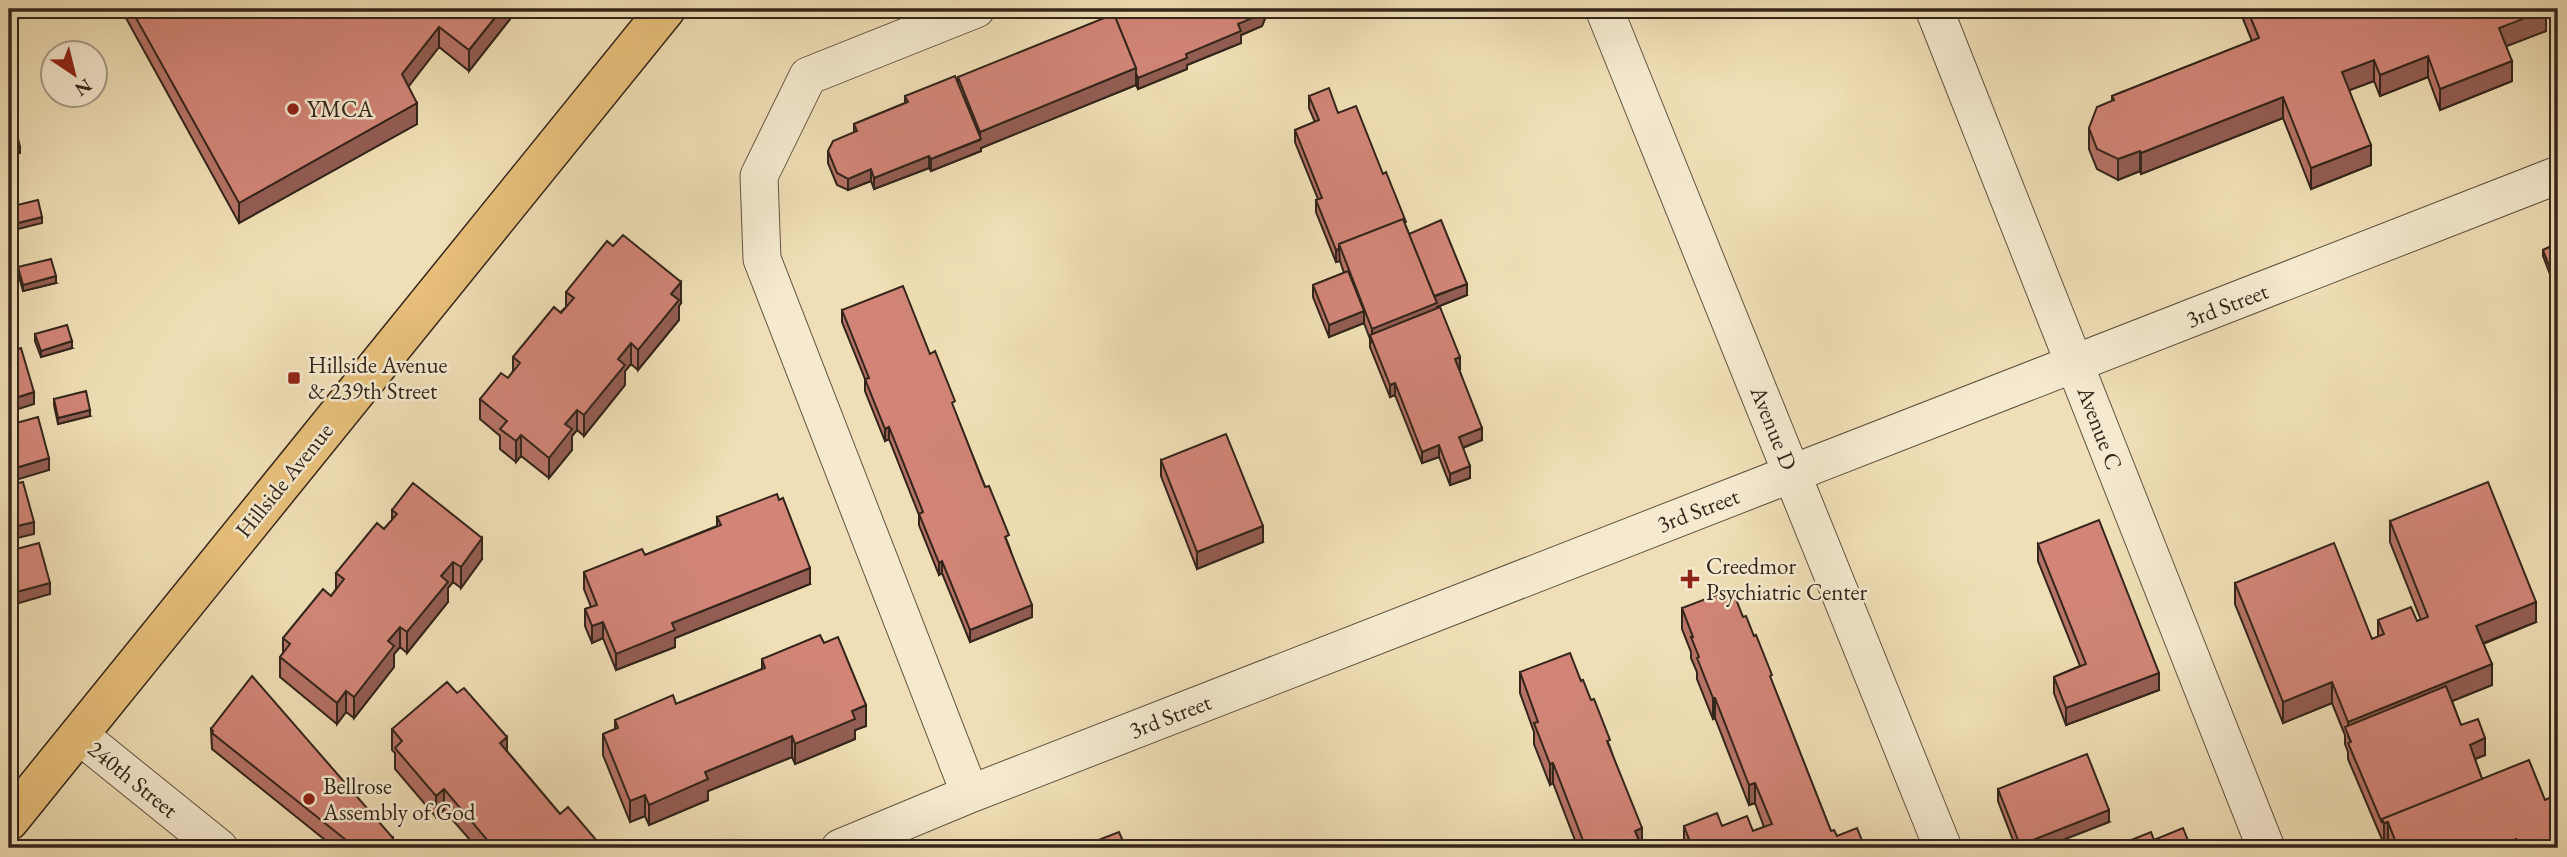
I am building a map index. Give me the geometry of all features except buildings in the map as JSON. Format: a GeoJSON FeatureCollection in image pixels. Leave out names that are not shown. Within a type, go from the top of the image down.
{"type":"FeatureCollection","features":[{"type":"Feature","properties":{"kind":"main road","name":"Hillside Avenue"},"geometry":{"type":"LineString","coordinates":[[12,810],[79,735],[666,9]]}},
{"type":"Feature","properties":{"kind":"street"},"geometry":{"type":"LineString","coordinates":[[970,794],[762,260],[759,176],[808,76],[976,9]]}},
{"type":"Feature","properties":{"kind":"street","name":"Avenue D"},"geometry":{"type":"LineString","coordinates":[[1604,9],[1943,848]]}},
{"type":"Feature","properties":{"kind":"street","name":"Avenue C"},"geometry":{"type":"LineString","coordinates":[[1934,9],[2266,848]]}},
{"type":"Feature","properties":{"kind":"street","name":"3rd Street"},"geometry":{"type":"LineString","coordinates":[[840,848],[970,794],[1597,548],[1793,475],[2558,176]]}},
{"type":"Feature","properties":{"kind":"street","name":"240th Street"},"geometry":{"type":"LineString","coordinates":[[79,735],[219,848]]}},
{"type":"Feature","properties":{"kind":"place","name":"YMCA"},"geometry":{"type":"Point","coordinates":[293,109]}},
{"type":"Feature","properties":{"kind":"place","name":"Hillside Avenue & 239th Street"},"geometry":{"type":"Point","coordinates":[294,378]}},
{"type":"Feature","properties":{"kind":"place","name":"Creedmor Psychiatric Center"},"geometry":{"type":"Point","coordinates":[1690,579]}},
{"type":"Feature","properties":{"kind":"place","name":"Bellrose Assembly of God"},"geometry":{"type":"Point","coordinates":[309,799]}}]}
